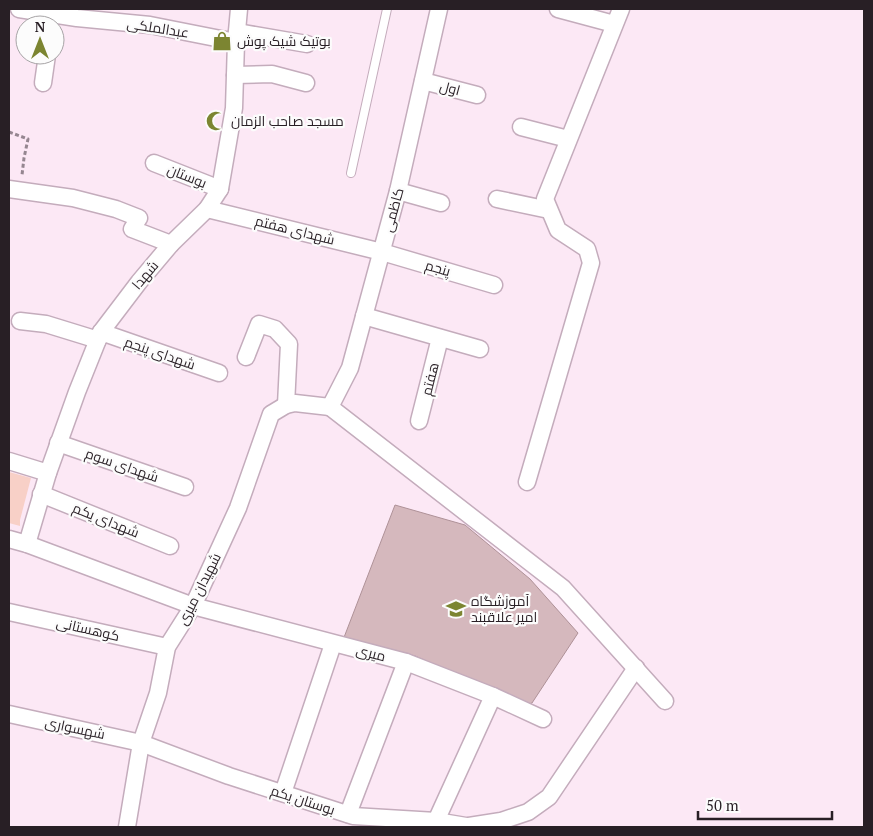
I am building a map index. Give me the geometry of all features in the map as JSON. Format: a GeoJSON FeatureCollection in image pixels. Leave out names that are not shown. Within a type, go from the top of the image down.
{"type":"FeatureCollection","features":[{"type":"Feature","properties":{"kind":"street","name":"عبدالملکی"},"geometry":{"type":"LineString","coordinates":[[19,9],[36,15]]}},
{"type":"Feature","properties":{"kind":"street","name":"شهدا"},"geometry":{"type":"LineString","coordinates":[[27,544],[58,443],[99,336],[139,282],[171,244],[207,209],[220,189],[234,108],[239,9]]}},
{"type":"Feature","properties":{"kind":"street","name":"کاظمی"},"geometry":{"type":"LineString","coordinates":[[330,407],[350,368],[382,252],[398,191],[439,9]]}},
{"type":"Feature","properties":{"kind":"street"},"geometry":{"type":"LineString","coordinates":[[527,482],[591,262],[587,250],[558,230],[545,199],[618,16],[558,9]]}},
{"type":"Feature","properties":{"kind":"street","name":"عبدالملکی"},"geometry":{"type":"LineString","coordinates":[[65,19],[108,15],[152,17],[237,37],[306,44]]}},
{"type":"Feature","properties":{"kind":"street"},"geometry":{"type":"LineString","coordinates":[[43,83],[45,65]]}},
{"type":"Feature","properties":{"kind":"street"},"geometry":{"type":"LineString","coordinates":[[235,75],[272,74],[306,83]]}},
{"type":"Feature","properties":{"kind":"street","name":"اول"},"geometry":{"type":"LineString","coordinates":[[423,80],[477,95]]}},
{"type":"Feature","properties":{"kind":"street"},"geometry":{"type":"LineString","coordinates":[[522,127],[568,139]]}},
{"type":"Feature","properties":{"kind":"street","name":"بوستان"},"geometry":{"type":"LineString","coordinates":[[154,163],[220,189]]}},
{"type":"Feature","properties":{"kind":"street"},"geometry":{"type":"LineString","coordinates":[[15,190],[73,198],[116,209],[138,218],[132,229],[171,244]]}},
{"type":"Feature","properties":{"kind":"street"},"geometry":{"type":"LineString","coordinates":[[398,191],[441,203]]}},
{"type":"Feature","properties":{"kind":"street"},"geometry":{"type":"LineString","coordinates":[[497,198],[550,210]]}},
{"type":"Feature","properties":{"kind":"street","name":"شهدای هفتم"},"geometry":{"type":"LineString","coordinates":[[207,209],[382,252]]}},
{"type":"Feature","properties":{"kind":"street","name":"پنجم"},"geometry":{"type":"LineString","coordinates":[[382,252],[494,285]]}},
{"type":"Feature","properties":{"kind":"street"},"geometry":{"type":"LineString","coordinates":[[364,316],[480,349]]}},
{"type":"Feature","properties":{"kind":"street","name":"شهدای پنجم"},"geometry":{"type":"LineString","coordinates":[[20,321],[46,324],[99,336],[218,373]]}},
{"type":"Feature","properties":{"kind":"street"},"geometry":{"type":"LineString","coordinates":[[246,357],[259,324],[275,329],[289,344],[286,405],[330,407],[563,588],[665,700]]}},
{"type":"Feature","properties":{"kind":"street","name":"هفتم"},"geometry":{"type":"LineString","coordinates":[[419,421],[440,338]]}},
{"type":"Feature","properties":{"kind":"street","name":"شهیدان میری"},"geometry":{"type":"LineString","coordinates":[[127,827],[142,742],[158,693],[167,647],[192,606],[238,508],[271,414],[286,405]]}},
{"type":"Feature","properties":{"kind":"street","name":"شهدای سوم"},"geometry":{"type":"LineString","coordinates":[[58,443],[185,487]]}},
{"type":"Feature","properties":{"kind":"street"},"geometry":{"type":"LineString","coordinates":[[9,461],[48,473]]}},
{"type":"Feature","properties":{"kind":"street","name":"شهدای یکم"},"geometry":{"type":"LineString","coordinates":[[41,494],[170,546]]}},
{"type":"Feature","properties":{"kind":"street"},"geometry":{"type":"LineString","coordinates":[[9,539],[192,606]]}},
{"type":"Feature","properties":{"kind":"street","name":"میری"},"geometry":{"type":"LineString","coordinates":[[192,606],[406,662],[492,696],[543,719]]}},
{"type":"Feature","properties":{"kind":"street","name":"کوهستانی"},"geometry":{"type":"LineString","coordinates":[[9,612],[167,647]]}},
{"type":"Feature","properties":{"kind":"street"},"geometry":{"type":"LineString","coordinates":[[283,793],[333,644]]}},
{"type":"Feature","properties":{"kind":"street"},"geometry":{"type":"LineString","coordinates":[[351,819],[406,662]]}},
{"type":"Feature","properties":{"kind":"street","name":"بوستان یکم"},"geometry":{"type":"LineString","coordinates":[[142,742],[228,776],[283,793],[351,819],[436,821],[471,827],[501,821],[528,812],[549,797],[636,668]]}},
{"type":"Feature","properties":{"kind":"street"},"geometry":{"type":"LineString","coordinates":[[436,821],[492,696]]}},
{"type":"Feature","properties":{"kind":"street","name":"شهسواری"},"geometry":{"type":"LineString","coordinates":[[9,714],[142,742]]}},
{"type":"Feature","properties":{"kind":"lane"},"geometry":{"type":"LineString","coordinates":[[351,174],[387,9]]}},
{"type":"Feature","properties":{"kind":"path"},"geometry":{"type":"LineString","coordinates":[[9,132],[28,139],[15,190]]}},
{"type":"Feature","properties":{"kind":"shaded area"},"geometry":{"type":"Polygon","coordinates":[[[9,472],[31,478],[20,526],[9,523],[9,472]]]}},
{"type":"Feature","properties":{"kind":"building","name":"آموزشگاه امیر علاقبند"},"geometry":{"type":"Polygon","coordinates":[[[395,505],[465,525],[530,579],[578,633],[532,703],[527,705],[415,656],[343,640],[395,505]]]}},
{"type":"Feature","properties":{"kind":"place","name":"بوتیک شیک پوش"},"geometry":{"type":"Point","coordinates":[222,41]}},
{"type":"Feature","properties":{"kind":"place","name":"مسجد صاحب الزمان"},"geometry":{"type":"Point","coordinates":[216,121]}},
{"type":"Feature","properties":{"kind":"place","name":"آموزشگاه امیر علاقبند"},"geometry":{"type":"Point","coordinates":[456,609]}}]}
